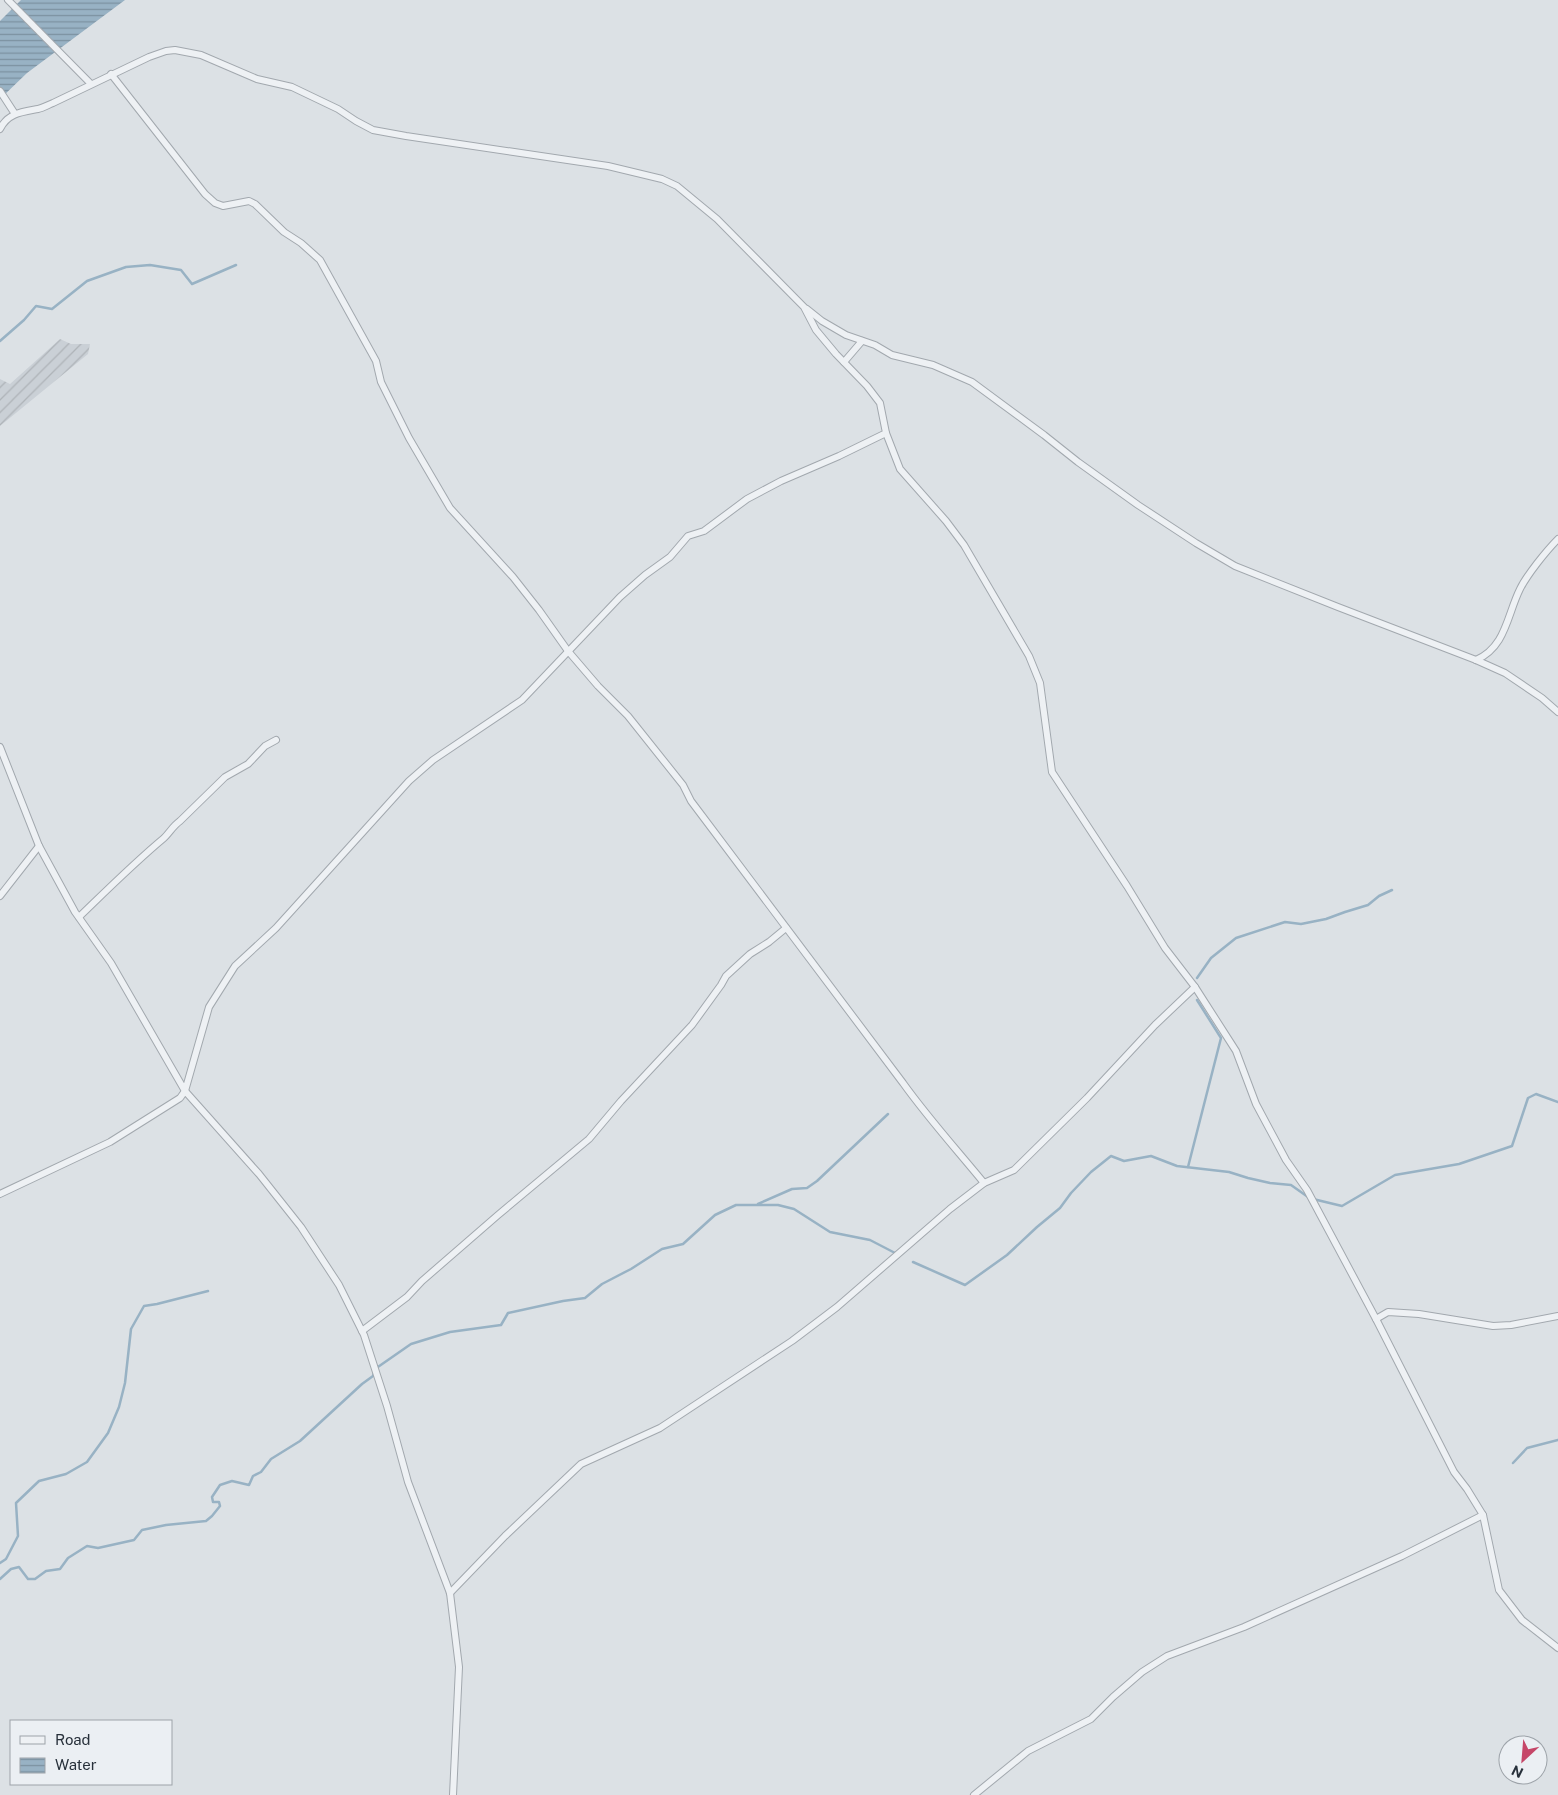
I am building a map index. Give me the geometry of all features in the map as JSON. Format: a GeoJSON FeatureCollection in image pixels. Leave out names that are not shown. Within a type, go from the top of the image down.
{"type":"FeatureCollection","features":[{"type":"Feature","properties":{"kind":"street"},"geometry":{"type":"LineString","coordinates":[[8,0],[91,84]]}},
{"type":"Feature","properties":{"kind":"street"},"geometry":{"type":"LineString","coordinates":[[0,129],[15,114],[26,110],[39,109],[149,57],[166,51],[186,52],[201,55],[257,79],[298,90],[338,109],[373,130],[608,166],[662,179],[677,186],[717,219],[804,307],[830,325],[846,334],[875,345],[892,355],[933,365],[972,382],[1138,505],[1196,543],[1235,566],[1505,673],[1542,698],[1558,712]]}},
{"type":"Feature","properties":{"kind":"street"},"geometry":{"type":"LineString","coordinates":[[111,74],[205,194],[215,203],[224,206],[248,201],[255,204],[284,232],[301,243],[320,260],[376,361],[381,382],[409,438],[450,508],[513,577],[568,651],[598,686],[628,716],[676,777],[786,928],[904,1084],[984,1183]]}},
{"type":"Feature","properties":{"kind":"street"},"geometry":{"type":"LineString","coordinates":[[0,91],[15,114]]}},
{"type":"Feature","properties":{"kind":"street"},"geometry":{"type":"LineString","coordinates":[[804,307],[816,330],[880,403],[886,433],[900,469],[946,521],[964,546],[1029,656],[1040,683],[1052,772],[1127,886],[1165,948],[1195,987],[1236,1051],[1256,1104],[1286,1160],[1307,1190],[1376,1319],[1454,1472],[1483,1515],[1499,1590],[1522,1620],[1558,1648]]}},
{"type":"Feature","properties":{"kind":"street"},"geometry":{"type":"LineString","coordinates":[[844,362],[862,341]]}},
{"type":"Feature","properties":{"kind":"street"},"geometry":{"type":"LineString","coordinates":[[0,1194],[110,1142],[180,1098],[185,1091],[209,1007],[234,966],[276,928],[409,781],[433,760],[522,700],[620,597],[645,575],[670,557],[688,536],[704,531],[747,499],[781,481],[886,433]]}},
{"type":"Feature","properties":{"kind":"street"},"geometry":{"type":"LineString","coordinates":[[1476,660],[1487,655],[1497,644],[1521,588],[1547,551],[1558,540]]}},
{"type":"Feature","properties":{"kind":"street"},"geometry":{"type":"LineString","coordinates":[[79,917],[128,869],[167,835],[219,782],[237,769],[248,764],[265,746],[276,740]]}},
{"type":"Feature","properties":{"kind":"street"},"geometry":{"type":"LineString","coordinates":[[0,746],[39,846],[79,917],[111,963],[185,1091],[260,1174],[301,1227],[339,1285],[362,1331],[387,1406],[408,1482],[450,1593],[459,1667],[453,1795]]}},
{"type":"Feature","properties":{"kind":"street"},"geometry":{"type":"LineString","coordinates":[[0,896],[39,846]]}},
{"type":"Feature","properties":{"kind":"street"},"geometry":{"type":"LineString","coordinates":[[362,1331],[407,1297],[422,1281],[498,1215],[589,1139],[621,1100],[692,1025],[726,976],[750,954],[770,942],[786,928]]}},
{"type":"Feature","properties":{"kind":"street"},"geometry":{"type":"LineString","coordinates":[[450,1593],[505,1536],[581,1464],[660,1428],[792,1341],[837,1307],[950,1209],[984,1183],[1014,1170],[1087,1098],[1155,1024],[1195,987]]}},
{"type":"Feature","properties":{"kind":"street"},"geometry":{"type":"LineString","coordinates":[[1376,1319],[1388,1312],[1419,1314],[1493,1326],[1511,1325],[1558,1316]]}},
{"type":"Feature","properties":{"kind":"street"},"geometry":{"type":"LineString","coordinates":[[974,1795],[1028,1751],[1091,1719],[1113,1696],[1142,1672],[1167,1656],[1244,1627],[1402,1556],[1483,1515]]}},
{"type":"Feature","properties":{"kind":"shaded area"},"geometry":{"type":"Polygon","coordinates":[[[60,339],[71,344],[90,344],[88,354],[0,426],[0,379],[10,384],[60,339]]]}},
{"type":"Feature","properties":{"kind":"water"},"geometry":{"type":"Polygon","coordinates":[[[21,0],[125,0],[27,73],[0,99],[0,21],[21,0]]]}},
{"type":"Feature","properties":{"kind":"waterway"},"geometry":{"type":"LineString","coordinates":[[0,341],[24,320],[36,306],[52,309],[87,281],[126,267],[150,265],[181,270],[192,284],[236,265]]}},
{"type":"Feature","properties":{"kind":"waterway"},"geometry":{"type":"LineString","coordinates":[[1197,978],[1211,958],[1236,938],[1285,922],[1301,924],[1326,919],[1368,905],[1379,896],[1392,890]]}},
{"type":"Feature","properties":{"kind":"waterway"},"geometry":{"type":"LineString","coordinates":[[1188,1167],[1221,1038],[1197,1000]]}},
{"type":"Feature","properties":{"kind":"waterway"},"geometry":{"type":"LineString","coordinates":[[1313,1199],[1342,1206],[1395,1175],[1459,1164],[1512,1146],[1528,1098],[1536,1094],[1558,1102]]}},
{"type":"Feature","properties":{"kind":"waterway"},"geometry":{"type":"LineString","coordinates":[[758,1204],[792,1189],[807,1188],[817,1181],[888,1114]]}},
{"type":"Feature","properties":{"kind":"waterway"},"geometry":{"type":"LineString","coordinates":[[913,1262],[965,1285],[1007,1255],[1060,1208],[1091,1172],[1111,1156],[1124,1161],[1151,1156],[1177,1166],[1229,1172],[1270,1183],[1291,1185],[1308,1197]]}},
{"type":"Feature","properties":{"kind":"waterway"},"geometry":{"type":"LineString","coordinates":[[0,1579],[11,1569],[19,1567],[28,1579],[35,1579],[46,1571],[60,1569],[68,1558],[87,1546],[98,1548],[134,1540],[142,1530],[166,1525],[206,1521],[220,1506],[219,1502],[213,1502],[212,1497],[220,1485],[232,1481],[249,1485],[253,1476],[261,1472],[271,1459],[300,1441],[373,1376],[375,1369],[411,1344],[450,1332],[501,1325],[508,1313],[585,1298],[602,1284],[631,1269],[662,1249],[683,1244],[715,1215],[736,1205],[778,1205],[794,1209],[830,1232],[870,1240],[897,1254]]}},
{"type":"Feature","properties":{"kind":"waterway"},"geometry":{"type":"LineString","coordinates":[[0,1563],[6,1559],[18,1536],[16,1503],[39,1481],[66,1474],[87,1462],[108,1433],[119,1407],[125,1383],[131,1329],[144,1306],[208,1291]]}},
{"type":"Feature","properties":{"kind":"waterway"},"geometry":{"type":"LineString","coordinates":[[1513,1463],[1527,1448],[1558,1440]]}}]}
